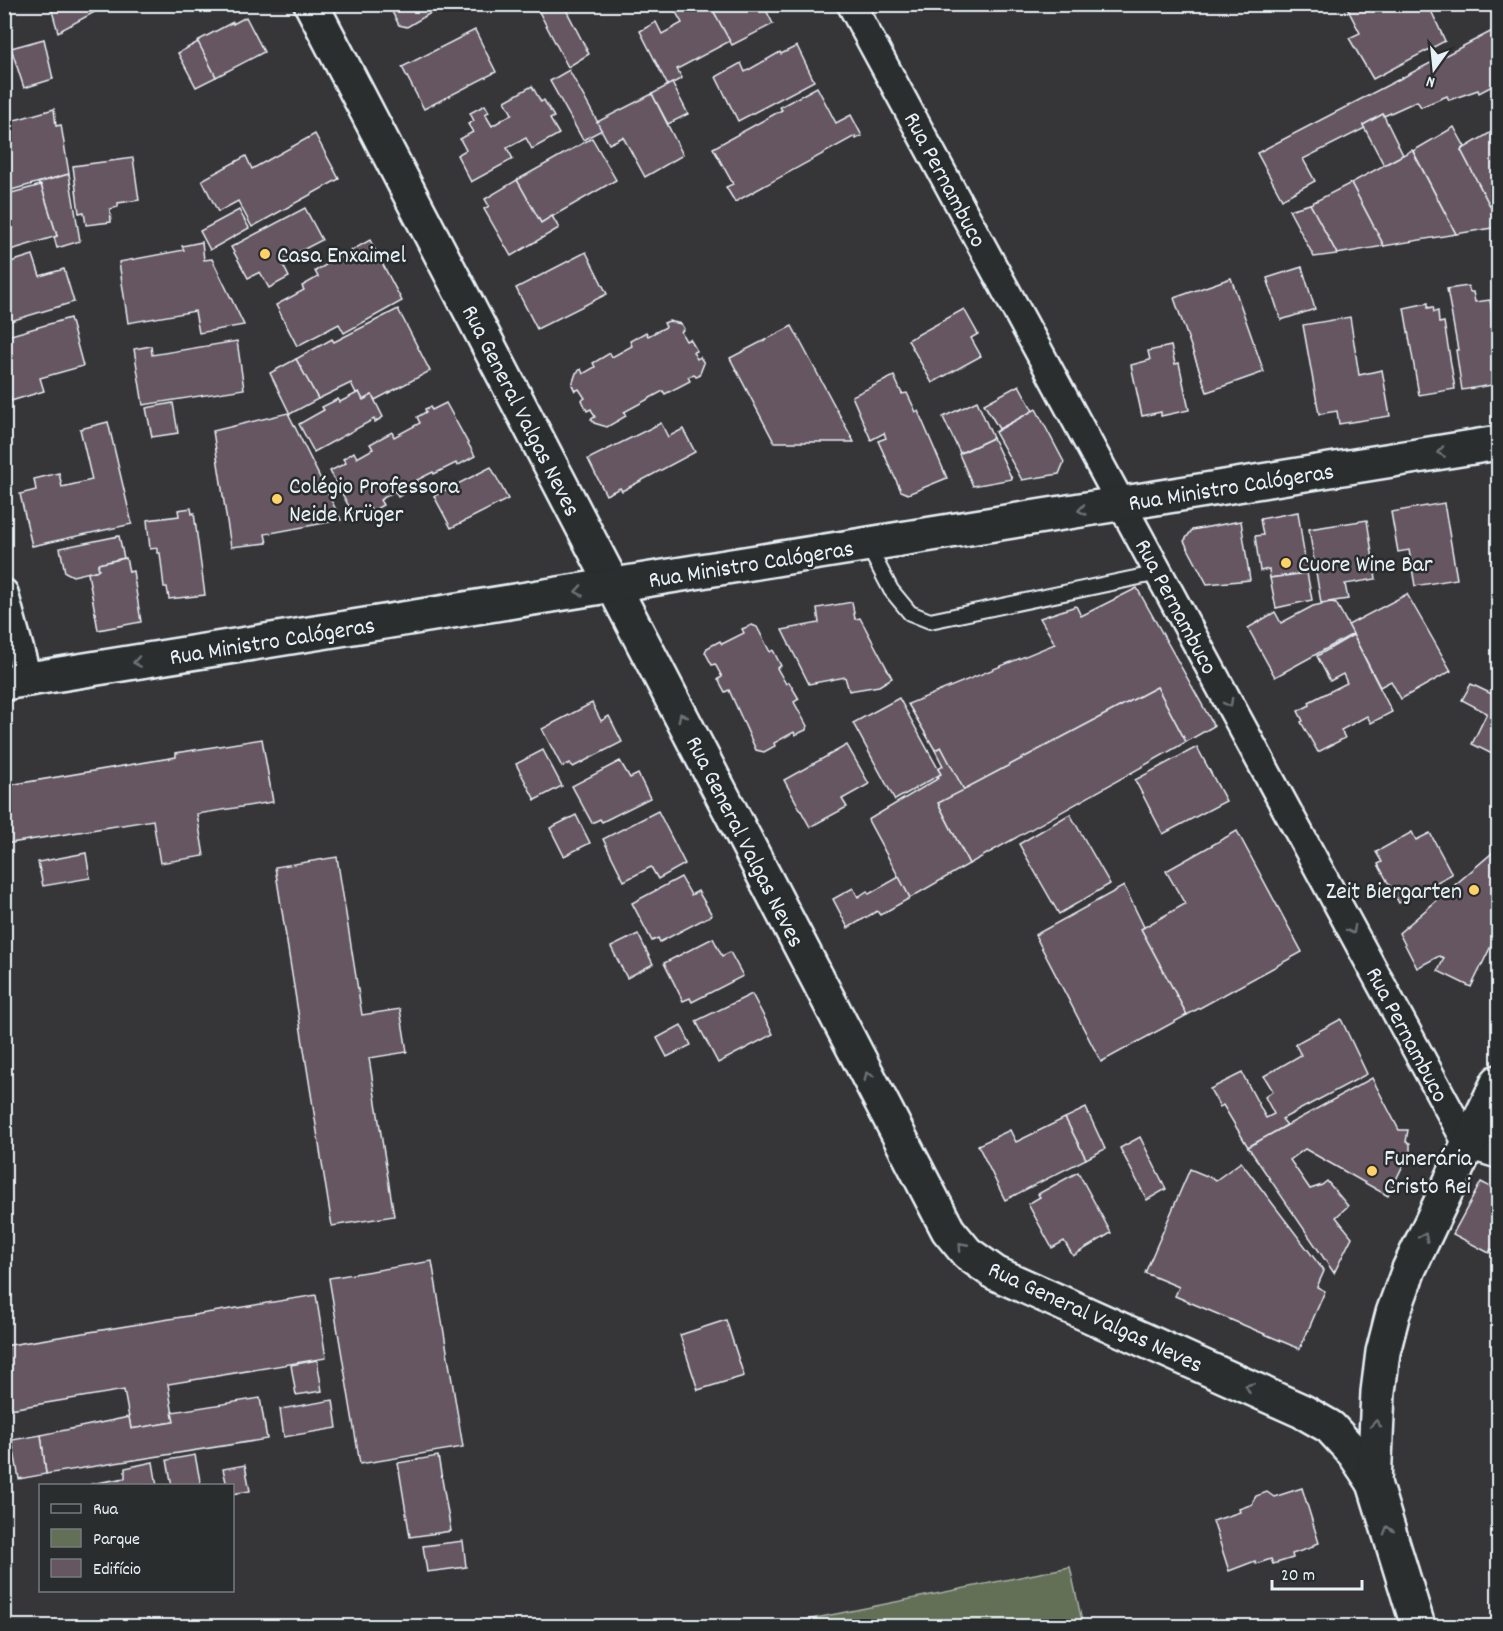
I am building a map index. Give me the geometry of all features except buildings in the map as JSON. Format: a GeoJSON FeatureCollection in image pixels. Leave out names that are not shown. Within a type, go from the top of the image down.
{"type":"FeatureCollection","features":[{"type":"Feature","properties":{"kind":"main road","name":"Rua General Valgas Neves"},"geometry":{"type":"LineString","coordinates":[[311,4],[948,1230],[967,1253],[995,1273],[1330,1427],[1354,1453],[1374,1483]]}},
{"type":"Feature","properties":{"kind":"main road","name":"Rua Ministro Calógeras"},"geometry":{"type":"LineString","coordinates":[[16,681],[1498,443]]}},
{"type":"Feature","properties":{"kind":"main road"},"geometry":{"type":"LineString","coordinates":[[1418,1626],[1374,1483],[1378,1392],[1383,1352],[1393,1313],[1409,1269],[1483,1149],[1498,1082]]}},
{"type":"Feature","properties":{"kind":"street","name":"Rua Pernambuco"},"geometry":{"type":"LineString","coordinates":[[851,4],[1159,573],[1483,1149]]}},
{"type":"Feature","properties":{"kind":"street"},"geometry":{"type":"LineString","coordinates":[[4,593],[16,681]]}},
{"type":"Feature","properties":{"kind":"lane"},"geometry":{"type":"LineString","coordinates":[[867,544],[891,590],[910,613],[930,621],[1159,573]]}},
{"type":"Feature","properties":{"kind":"green space"},"geometry":{"type":"Polygon","coordinates":[[[1070,1567],[1083,1626],[776,1626],[1070,1567]]]}},
{"type":"Feature","properties":{"kind":"place","name":"Casa Enxaimel"},"geometry":{"type":"Point","coordinates":[265,254]}},
{"type":"Feature","properties":{"kind":"place","name":"Colégio Professora Neide Krüger"},"geometry":{"type":"Point","coordinates":[277,499]}},
{"type":"Feature","properties":{"kind":"place","name":"Cuore Wine Bar"},"geometry":{"type":"Point","coordinates":[1286,563]}},
{"type":"Feature","properties":{"kind":"place","name":"Zeit Biergarten"},"geometry":{"type":"Point","coordinates":[1474,890]}},
{"type":"Feature","properties":{"kind":"place","name":"Funerária Cristo Rei"},"geometry":{"type":"Point","coordinates":[1372,1171]}}]}
